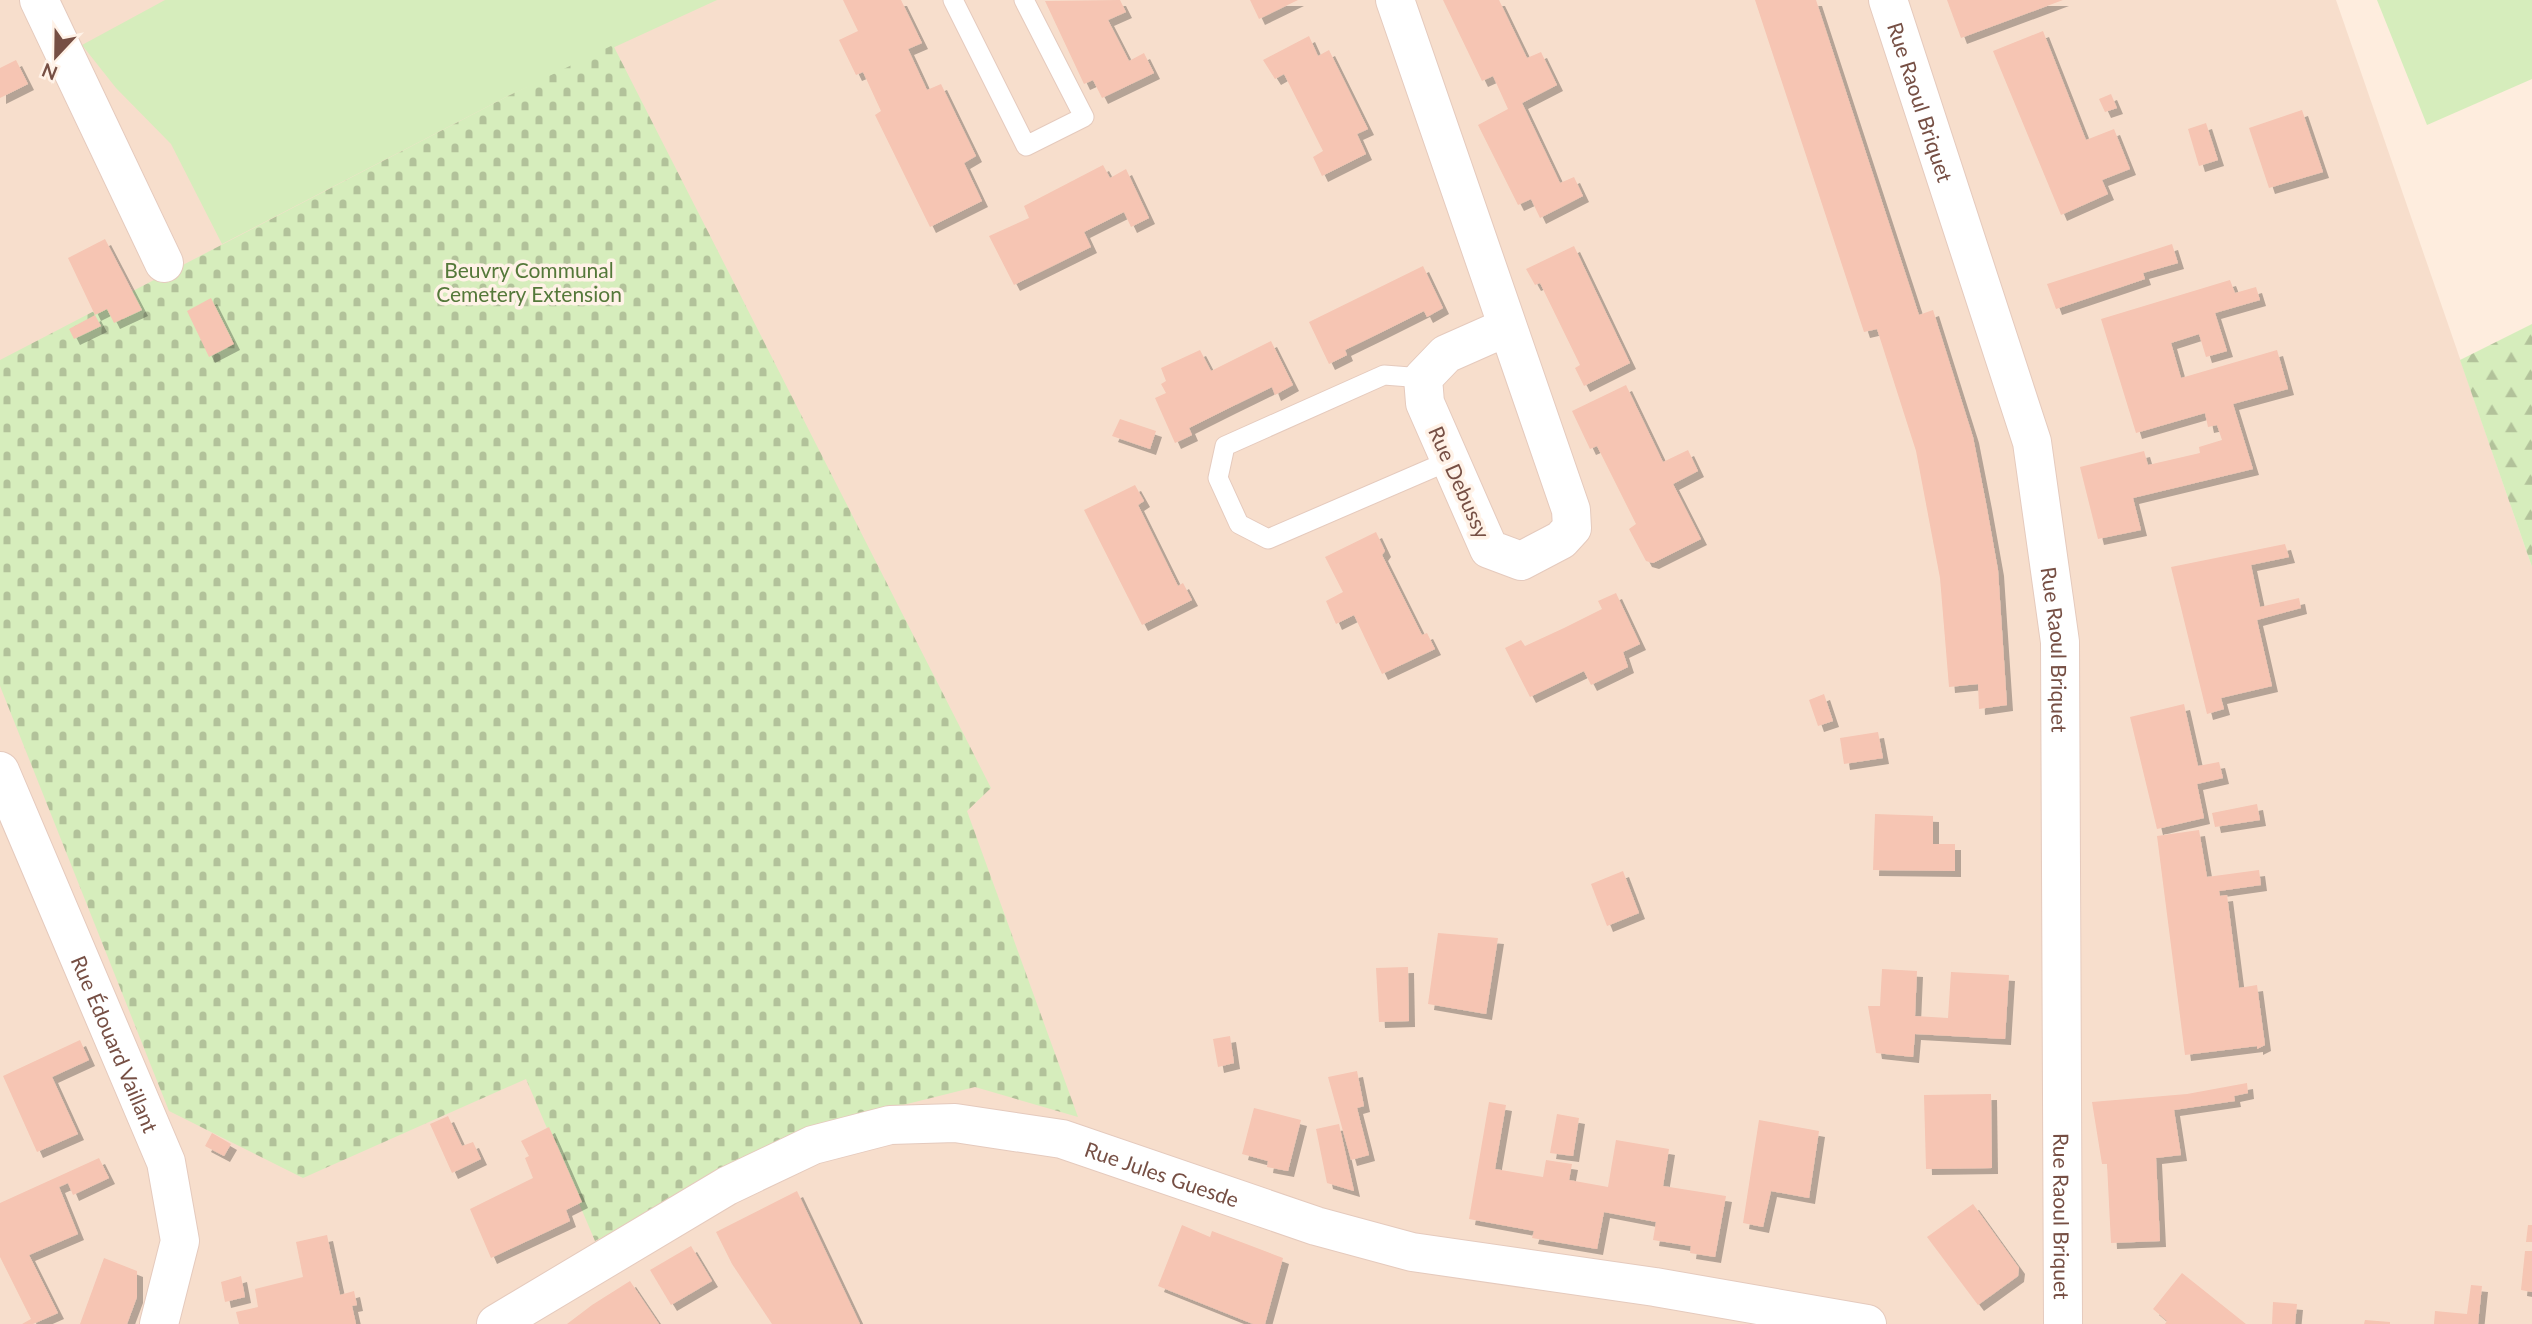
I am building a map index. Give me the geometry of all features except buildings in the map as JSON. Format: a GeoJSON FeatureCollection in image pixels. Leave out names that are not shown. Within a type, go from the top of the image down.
{"type":"FeatureCollection","features":[{"type":"Feature","properties":{"kind":"street"},"geometry":{"type":"LineString","coordinates":[[39,0],[164,263]]}},
{"type":"Feature","properties":{"kind":"street","name":"Rue Debussy"},"geometry":{"type":"LineString","coordinates":[[1395,0],[1571,510],[1572,528],[1561,540],[1521,561],[1489,550],[1425,403],[1423,378]]}},
{"type":"Feature","properties":{"kind":"street","name":"Rue Raoul Briquet"},"geometry":{"type":"LineString","coordinates":[[1888,0],[2032,442],[2060,642],[2063,1324]]}},
{"type":"Feature","properties":{"kind":"street"},"geometry":{"type":"LineString","coordinates":[[1423,378],[1446,354],[1507,327]]}},
{"type":"Feature","properties":{"kind":"street","name":"Rue Édouard Vaillant"},"geometry":{"type":"LineString","coordinates":[[0,772],[166,1162],[180,1241],[159,1324]]}},
{"type":"Feature","properties":{"kind":"street","name":"Rue Jules Guesde"},"geometry":{"type":"LineString","coordinates":[[496,1324],[727,1186],[813,1145],[890,1125],[956,1123],[1062,1139],[1316,1227],[1412,1252],[1655,1287],[1867,1324]]}},
{"type":"Feature","properties":{"kind":"lane"},"geometry":{"type":"LineString","coordinates":[[953,0],[1026,146],[1084,117],[1024,0]]}},
{"type":"Feature","properties":{"kind":"lane"},"geometry":{"type":"LineString","coordinates":[[1423,378],[1384,375],[1225,446],[1218,478],[1239,524],[1268,539],[1451,460]]}},
{"type":"Feature","properties":{"kind":"shaded area"},"geometry":{"type":"Polygon","coordinates":[[[0,0],[2336,0],[2532,567],[2532,1324],[0,1324],[0,0]]]}},
{"type":"Feature","properties":{"kind":"green space"},"geometry":{"type":"Polygon","coordinates":[[[165,0],[717,0],[508,96],[222,244],[171,144],[116,88],[82,45],[165,0]]]}},
{"type":"Feature","properties":{"kind":"green space"},"geometry":{"type":"Polygon","coordinates":[[[2377,0],[2532,0],[2532,79],[2427,125],[2377,0]]]}},
{"type":"Feature","properties":{"kind":"green space","name":"Beuvry Communal Cemetery Extension"},"geometry":{"type":"Polygon","coordinates":[[[613,45],[991,788],[967,811],[1078,1117],[975,1087],[815,1127],[595,1241],[526,1079],[303,1178],[169,1111],[0,686],[0,360],[508,96],[613,45]]]}},
{"type":"Feature","properties":{"kind":"green space"},"geometry":{"type":"Polygon","coordinates":[[[2532,324],[2532,567],[2460,360],[2532,324]]]}}]}
